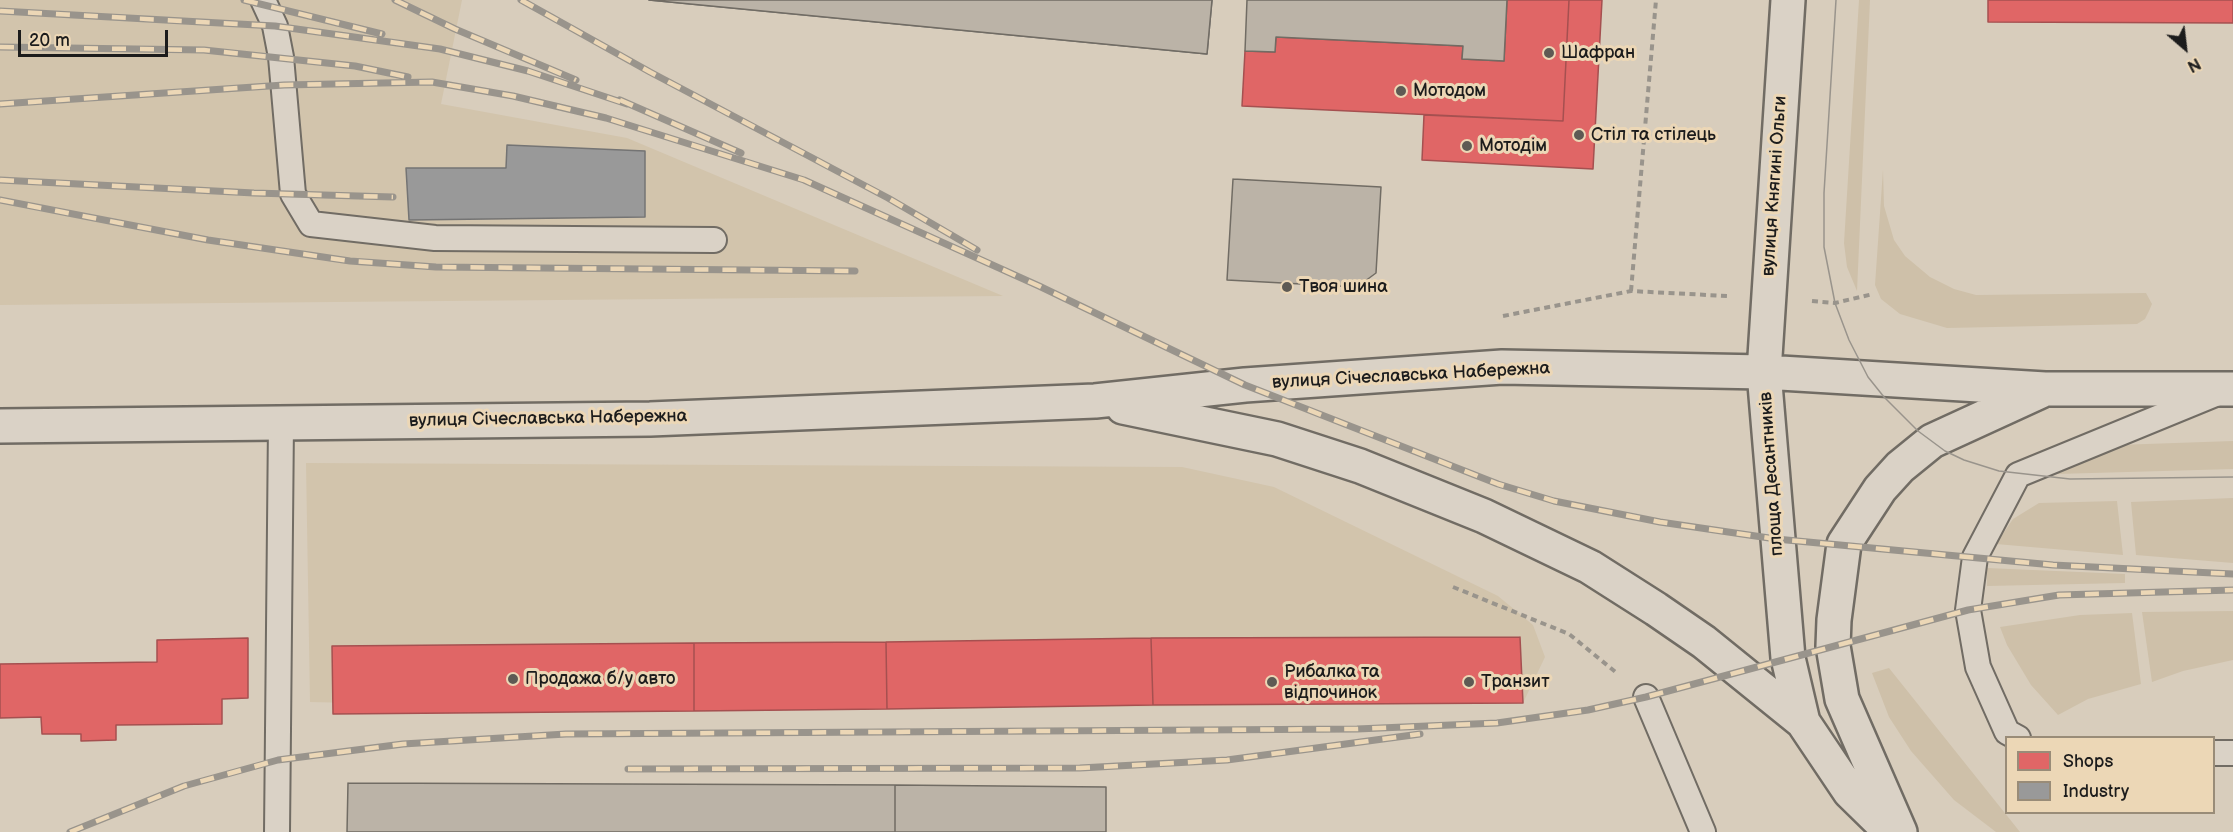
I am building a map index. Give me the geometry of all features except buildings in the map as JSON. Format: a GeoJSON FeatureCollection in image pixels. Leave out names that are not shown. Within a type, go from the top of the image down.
{"type":"FeatureCollection","features":[{"type":"Feature","properties":{"kind":"main road","name":"вулиця Княгині Ольги"},"geometry":{"type":"LineString","coordinates":[[1764,372],[1788,0]]}},
{"type":"Feature","properties":{"kind":"main road","name":"вулиця Січеславська Набережна"},"geometry":{"type":"LineString","coordinates":[[0,426],[650,419],[1095,401],[1245,385],[1502,368],[1764,372]]}},
{"type":"Feature","properties":{"kind":"main road","name":"площа Десантників"},"geometry":{"type":"LineString","coordinates":[[1891,832],[1850,792],[1803,722],[1788,658],[1764,372],[2045,389],[2231,389]]}},
{"type":"Feature","properties":{"kind":"main road"},"geometry":{"type":"LineString","coordinates":[[1900,832],[1842,699],[1833,646],[1844,544],[1880,489],[1900,466],[1932,441],[2045,389]]}},
{"type":"Feature","properties":{"kind":"main road","name":"вулиця Січеславська Набережна"},"geometry":{"type":"LineString","coordinates":[[1095,401],[1277,439],[1360,466],[1484,516],[1590,567],[1656,609],[1704,642],[1803,722]]}},
{"type":"Feature","properties":{"kind":"lane"},"geometry":{"type":"LineString","coordinates":[[263,0],[275,26],[281,57],[293,194],[311,224],[435,238],[714,240]]}},
{"type":"Feature","properties":{"kind":"lane"},"geometry":{"type":"LineString","coordinates":[[2014,736],[2007,732],[1978,668],[1968,610],[1975,557],[2018,475],[2231,389]]}},
{"type":"Feature","properties":{"kind":"lane"},"geometry":{"type":"LineString","coordinates":[[277,832],[281,423]]}},
{"type":"Feature","properties":{"kind":"lane"},"geometry":{"type":"LineString","coordinates":[[1646,697],[1703,832]]}},
{"type":"Feature","properties":{"kind":"lane"},"geometry":{"type":"LineString","coordinates":[[2215,753],[2233,753]]}},
{"type":"Feature","properties":{"kind":"path"},"geometry":{"type":"LineString","coordinates":[[1503,316],[1631,291],[1656,0]]}},
{"type":"Feature","properties":{"kind":"path"},"geometry":{"type":"LineString","coordinates":[[1453,587],[1569,634],[1646,697]]}},
{"type":"Feature","properties":{"kind":"shaded area"},"geometry":{"type":"Polygon","coordinates":[[[0,0],[462,0],[441,104],[627,138],[1003,296],[0,305],[0,0]]]}},
{"type":"Feature","properties":{"kind":"shaded area"},"geometry":{"type":"Polygon","coordinates":[[[1859,0],[1870,0],[1857,291],[1847,267],[1844,243],[1859,0]]]}},
{"type":"Feature","properties":{"kind":"shaded area"},"geometry":{"type":"Polygon","coordinates":[[[1883,170],[1884,206],[1894,240],[1905,256],[1930,277],[1954,289],[1976,295],[2146,293],[2152,304],[2145,319],[2137,324],[1947,328],[1900,314],[1881,299],[1875,285],[1883,170]]]}},
{"type":"Feature","properties":{"kind":"shaded area"},"geometry":{"type":"Polygon","coordinates":[[[2233,441],[2233,469],[2057,474],[2075,459],[2117,445],[2233,441]]]}},
{"type":"Feature","properties":{"kind":"shaded area"},"geometry":{"type":"Polygon","coordinates":[[[306,463],[1182,467],[1274,487],[1498,596],[1533,625],[1545,657],[1523,703],[694,711],[310,702],[306,463]]]}},
{"type":"Feature","properties":{"kind":"shaded area"},"geometry":{"type":"Polygon","coordinates":[[[2233,498],[2233,563],[2136,555],[2131,502],[2233,498]]]}},
{"type":"Feature","properties":{"kind":"shaded area"},"geometry":{"type":"Polygon","coordinates":[[[2117,501],[2123,555],[1996,544],[2013,519],[2039,503],[2117,501]]]}},
{"type":"Feature","properties":{"kind":"shaded area"},"geometry":{"type":"Polygon","coordinates":[[[1987,568],[2125,574],[2125,583],[1987,586],[1987,568]]]}},
{"type":"Feature","properties":{"kind":"shaded area"},"geometry":{"type":"Polygon","coordinates":[[[2233,611],[2233,660],[2183,671],[2152,682],[2142,612],[2233,611]]]}},
{"type":"Feature","properties":{"kind":"shaded area"},"geometry":{"type":"Polygon","coordinates":[[[2132,613],[2141,684],[2088,699],[2058,715],[2031,685],[2007,645],[2000,627],[2080,615],[2132,613]]]}},
{"type":"Feature","properties":{"kind":"shaded area"},"geometry":{"type":"Polygon","coordinates":[[[1889,668],[2020,832],[1996,832],[1954,800],[1911,751],[1889,717],[1872,673],[1889,668]]]}},
{"type":"Feature","properties":{"kind":"tram line"},"geometry":{"type":"LineString","coordinates":[[1836,0],[1824,193],[1824,247],[1835,303],[1849,340],[1868,377],[1884,397],[1918,431],[1945,451],[1964,460],[1999,471],[2070,479],[2233,477]]}},
{"type":"Feature","properties":{"kind":"railway"},"geometry":{"type":"LineString","coordinates":[[244,0],[382,34]]}},
{"type":"Feature","properties":{"kind":"railway"},"geometry":{"type":"LineString","coordinates":[[395,0],[455,29],[576,80]]}},
{"type":"Feature","properties":{"kind":"railway"},"geometry":{"type":"LineString","coordinates":[[521,0],[650,72],[888,198],[977,250]]}},
{"type":"Feature","properties":{"kind":"railway"},"geometry":{"type":"LineString","coordinates":[[0,11],[275,26],[440,49],[528,71],[627,104]]}},
{"type":"Feature","properties":{"kind":"railway"},"geometry":{"type":"LineString","coordinates":[[0,47],[204,50],[355,66],[408,77]]}},
{"type":"Feature","properties":{"kind":"railway"},"geometry":{"type":"LineString","coordinates":[[0,104],[284,85],[432,82],[513,96],[606,118],[804,180],[1039,286],[1245,385],[1498,484],[1554,501],[1660,522],[1776,539],[2053,565],[2233,574]]}},
{"type":"Feature","properties":{"kind":"railway"},"geometry":{"type":"LineString","coordinates":[[620,100],[741,153]]}},
{"type":"Feature","properties":{"kind":"railway"},"geometry":{"type":"LineString","coordinates":[[0,180],[254,193],[393,197]]}},
{"type":"Feature","properties":{"kind":"railway"},"geometry":{"type":"LineString","coordinates":[[0,200],[208,240],[350,261],[436,267],[855,271]]}},
{"type":"Feature","properties":{"kind":"railway"},"geometry":{"type":"LineString","coordinates":[[70,832],[184,786],[278,760],[403,744],[566,734],[1357,729],[1497,723],[1588,710],[1646,697],[1968,610],[2059,595],[2233,590]]}},
{"type":"Feature","properties":{"kind":"railway"},"geometry":{"type":"LineString","coordinates":[[628,769],[1080,768],[1227,760],[1420,734]]}},
{"type":"Feature","properties":{"kind":"place","name":"Шафран"},"geometry":{"type":"Point","coordinates":[1549,53]}},
{"type":"Feature","properties":{"kind":"place","name":"Мотодом"},"geometry":{"type":"Point","coordinates":[1401,91]}},
{"type":"Feature","properties":{"kind":"place","name":"Стіл та стілець"},"geometry":{"type":"Point","coordinates":[1579,135]}},
{"type":"Feature","properties":{"kind":"place","name":"Мотодім"},"geometry":{"type":"Point","coordinates":[1467,146]}},
{"type":"Feature","properties":{"kind":"place","name":"Твоя шина"},"geometry":{"type":"Point","coordinates":[1287,287]}},
{"type":"Feature","properties":{"kind":"place","name":"Продажа б/у авто"},"geometry":{"type":"Point","coordinates":[513,679]}},
{"type":"Feature","properties":{"kind":"place","name":"Рибалка та відпочинок"},"geometry":{"type":"Point","coordinates":[1272,682]}},
{"type":"Feature","properties":{"kind":"place","name":"Транзит"},"geometry":{"type":"Point","coordinates":[1469,682]}}]}
